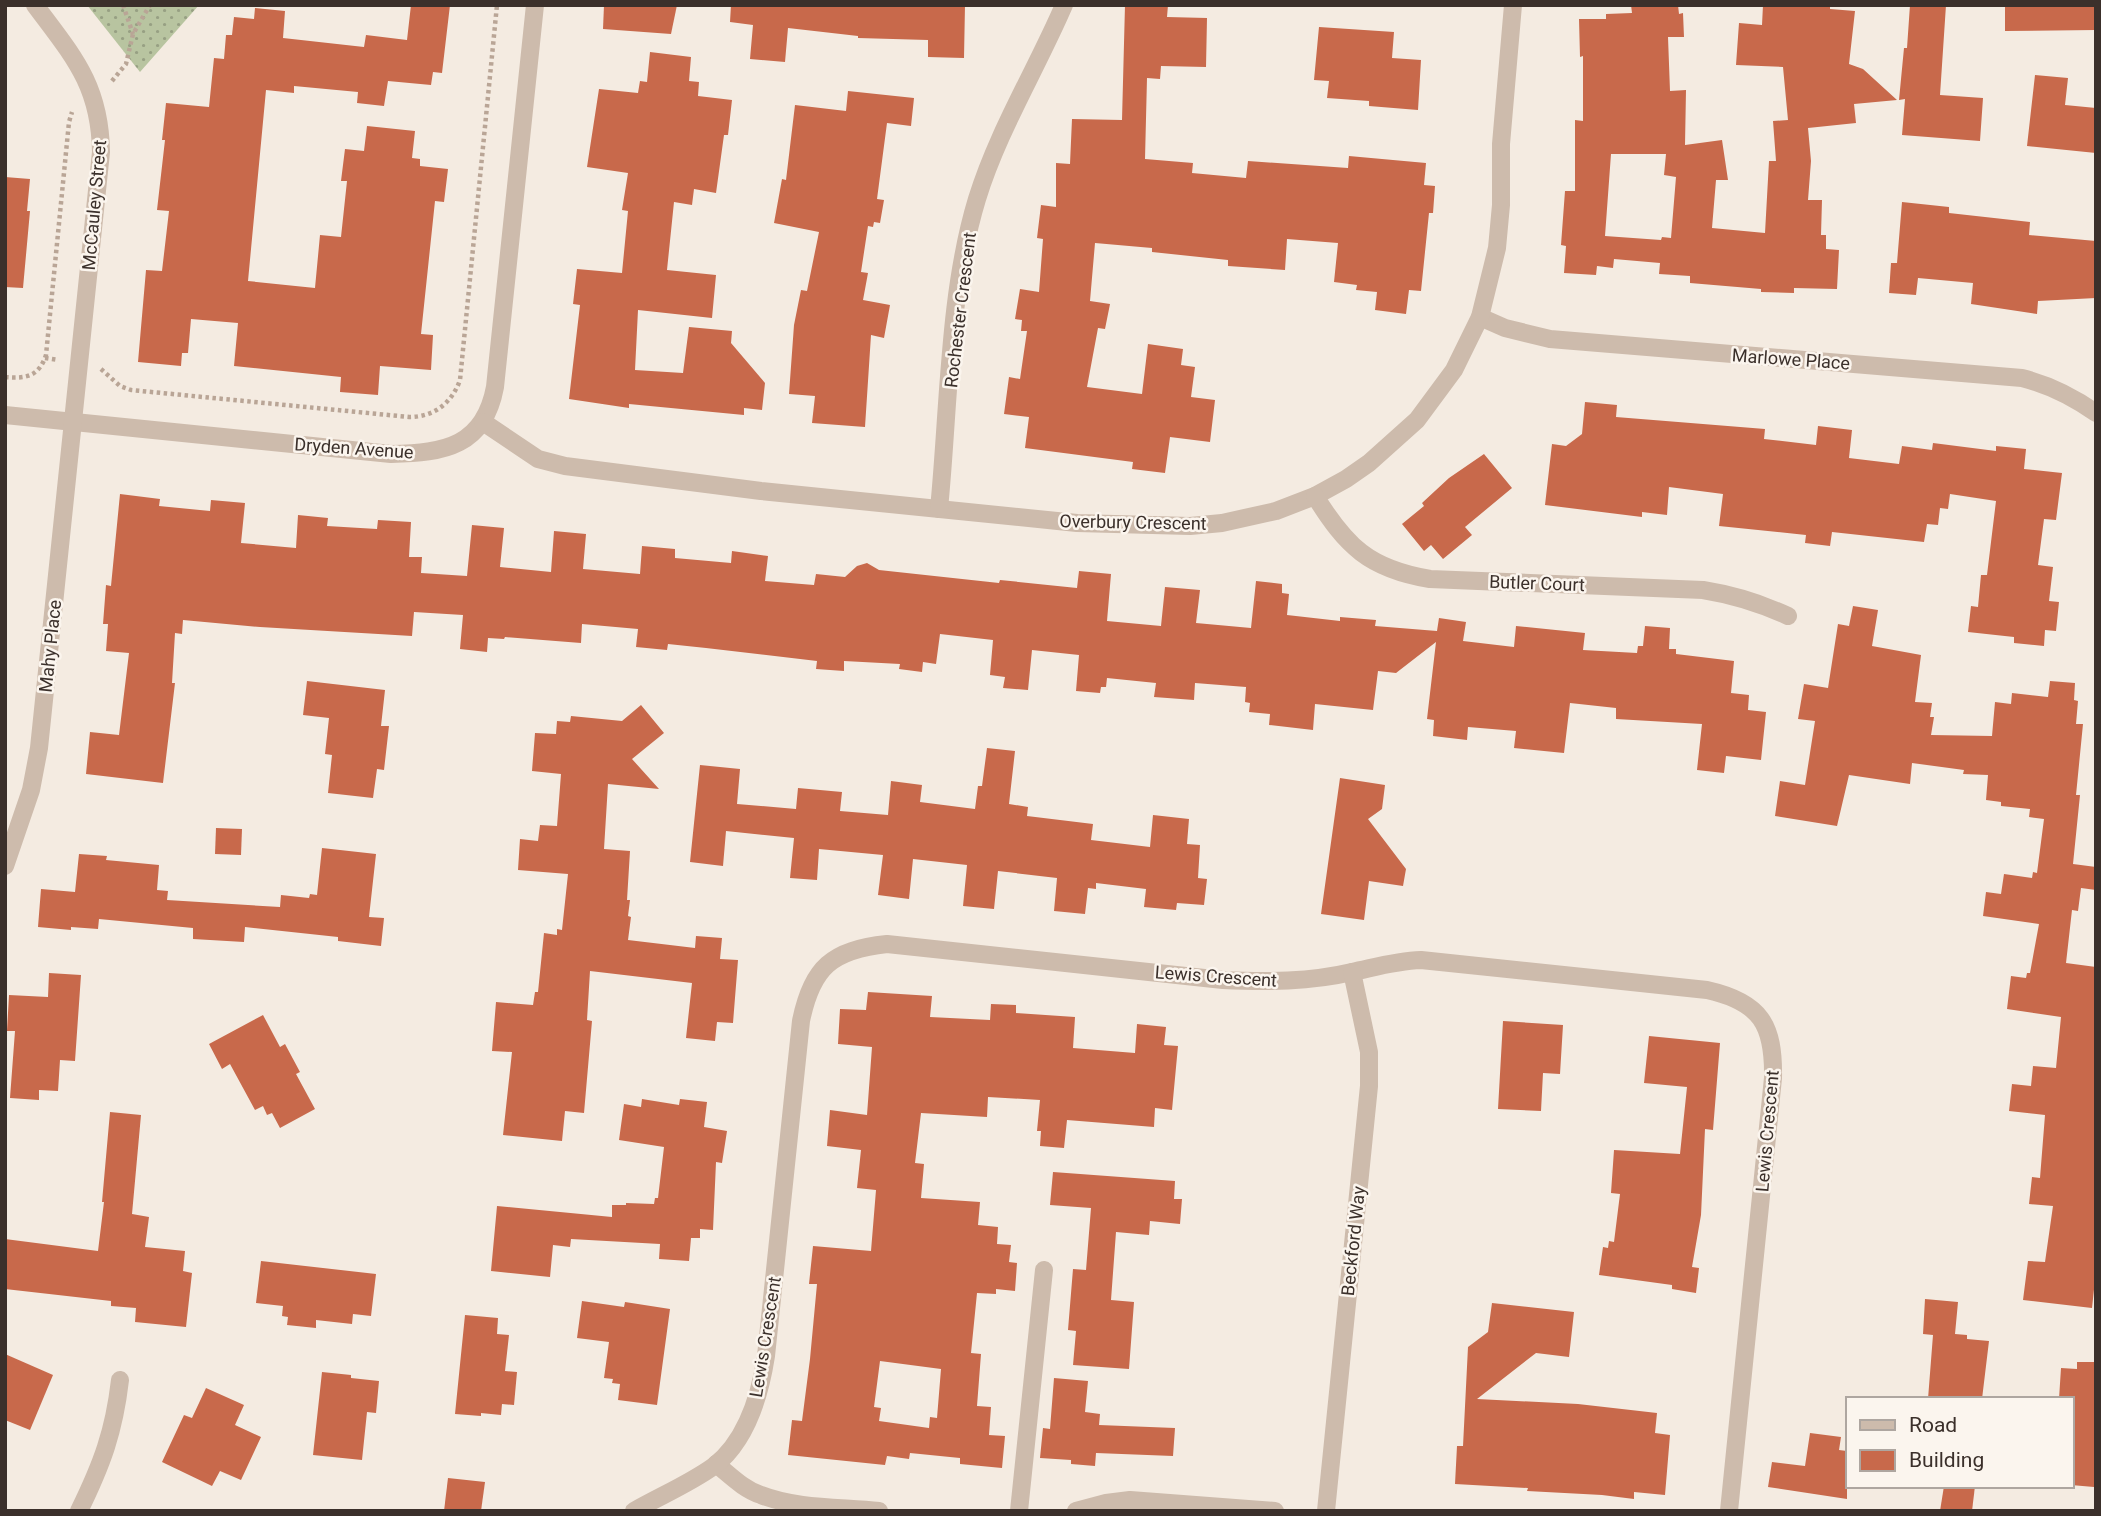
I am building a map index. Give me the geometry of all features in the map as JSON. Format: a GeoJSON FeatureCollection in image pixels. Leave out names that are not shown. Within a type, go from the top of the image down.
{"type":"FeatureCollection","features":[{"type":"Feature","properties":{"kind":"street","name":"McCauley Street"},"geometry":{"type":"LineString","coordinates":[[35,5],[87,79],[101,130],[73,422]]}},
{"type":"Feature","properties":{"kind":"street"},"geometry":{"type":"LineString","coordinates":[[483,422],[492,404],[495,387],[535,5]]}},
{"type":"Feature","properties":{"kind":"street","name":"Rochester Crescent"},"geometry":{"type":"LineString","coordinates":[[939,509],[954,323],[963,253],[977,198],[998,143],[1063,5]]}},
{"type":"Feature","properties":{"kind":"street","name":"Overbury Crescent"},"geometry":{"type":"LineString","coordinates":[[483,422],[538,459],[565,467],[761,491],[1077,523],[1190,526],[1247,518],[1276,511],[1315,496],[1369,463],[1417,420],[1454,370],[1480,317],[1497,248],[1502,205],[1502,144],[1513,5]]}},
{"type":"Feature","properties":{"kind":"street","name":"Marlowe Place"},"geometry":{"type":"LineString","coordinates":[[1480,317],[1530,335],[1573,341],[2022,378],[2048,385],[2074,397],[2096,413]]}},
{"type":"Feature","properties":{"kind":"street","name":"Dryden Avenue"},"geometry":{"type":"LineString","coordinates":[[5,415],[391,454],[424,453],[448,448],[466,440],[483,422]]}},
{"type":"Feature","properties":{"kind":"street","name":"Mahy Place"},"geometry":{"type":"LineString","coordinates":[[5,866],[31,790],[39,748],[73,422]]}},
{"type":"Feature","properties":{"kind":"street","name":"Butler Court"},"geometry":{"type":"LineString","coordinates":[[1315,496],[1336,530],[1351,545],[1368,559],[1410,576],[1703,590],[1742,597],[1788,616]]}},
{"type":"Feature","properties":{"kind":"street","name":"Lewis Crescent"},"geometry":{"type":"LineString","coordinates":[[634,1511],[696,1478],[716,1464],[740,1433],[754,1407],[762,1383],[805,1000],[814,978],[831,962],[849,951],[887,944],[1223,980],[1269,982],[1352,972],[1397,961],[1421,960],[1707,990],[1727,995],[1747,1005],[1770,1034],[1773,1078],[1729,1511]]}},
{"type":"Feature","properties":{"kind":"street","name":"Beckford Way"},"geometry":{"type":"LineString","coordinates":[[1326,1511],[1369,1086],[1369,1052],[1352,972]]}},
{"type":"Feature","properties":{"kind":"street"},"geometry":{"type":"LineString","coordinates":[[1019,1511],[1044,1270]]}},
{"type":"Feature","properties":{"kind":"street"},"geometry":{"type":"LineString","coordinates":[[79,1511],[111,1437],[120,1380]]}},
{"type":"Feature","properties":{"kind":"street"},"geometry":{"type":"LineString","coordinates":[[716,1464],[741,1485],[759,1495],[795,1503],[879,1511]]}},
{"type":"Feature","properties":{"kind":"street"},"geometry":{"type":"LineString","coordinates":[[1076,1511],[1130,1500],[1275,1511]]}},
{"type":"Feature","properties":{"kind":"path"},"geometry":{"type":"LineString","coordinates":[[123,5],[133,34]]}},
{"type":"Feature","properties":{"kind":"path"},"geometry":{"type":"LineString","coordinates":[[45,358],[98,367],[120,386],[131,390],[409,417],[426,415],[444,405],[451,398],[460,380],[497,5]]}},
{"type":"Feature","properties":{"kind":"green space"},"geometry":{"type":"Polygon","coordinates":[[[87,5],[199,5],[140,72],[87,5]]]}},
{"type":"Feature","properties":{"kind":"building"},"geometry":{"type":"Polygon","coordinates":[[[411,5],[450,5],[442,73],[433,72],[431,85],[388,81],[384,106],[357,103],[358,92],[294,86],[294,93],[266,90],[248,281],[315,288],[320,235],[341,237],[347,181],[341,181],[345,149],[364,151],[367,126],[415,131],[412,158],[420,159],[420,166],[448,169],[444,202],[435,201],[421,334],[433,335],[431,370],[380,366],[378,395],[340,392],[341,377],[234,366],[238,323],[191,319],[188,353],[182,353],[181,366],[138,362],[146,270],[162,271],[169,211],[157,210],[165,140],[162,140],[166,103],[209,107],[214,58],[224,59],[226,35],[232,35],[234,17],[254,19],[255,8],[285,11],[283,38],[364,47],[366,35],[407,40],[411,5]]]}},
{"type":"Feature","properties":{"kind":"building"},"geometry":{"type":"Polygon","coordinates":[[[604,5],[677,5],[671,34],[603,29],[604,5]]]}},
{"type":"Feature","properties":{"kind":"building"},"geometry":{"type":"Polygon","coordinates":[[[731,5],[965,5],[964,58],[928,57],[928,40],[858,38],[788,28],[785,62],[750,59],[753,25],[730,22],[731,5]]]}},
{"type":"Feature","properties":{"kind":"building"},"geometry":{"type":"Polygon","coordinates":[[[1125,5],[1168,5],[1167,17],[1207,18],[1206,67],[1161,66],[1160,79],[1147,78],[1145,159],[1193,163],[1192,173],[1246,178],[1248,161],[1348,168],[1349,156],[1426,163],[1424,185],[1435,186],[1433,213],[1429,213],[1421,291],[1409,290],[1406,314],[1375,310],[1377,292],[1356,290],[1357,285],[1334,282],[1338,243],[1287,239],[1285,270],[1228,266],[1228,260],[1152,252],[1152,248],[1095,243],[1090,301],[1110,304],[1105,329],[1098,328],[1087,387],[1142,394],[1148,344],[1183,349],[1181,365],[1195,367],[1191,397],[1215,400],[1210,442],[1170,437],[1165,473],[1132,469],[1133,462],[1025,448],[1029,417],[1004,414],[1009,377],[1020,379],[1027,331],[1021,331],[1022,320],[1015,319],[1020,289],[1039,292],[1043,239],[1037,238],[1041,205],[1056,207],[1056,163],[1070,164],[1072,119],[1122,120],[1125,5]]]}},
{"type":"Feature","properties":{"kind":"building"},"geometry":{"type":"Polygon","coordinates":[[[1631,5],[1678,5],[1679,14],[1683,13],[1684,37],[1668,37],[1670,91],[1686,90],[1685,145],[1722,140],[1728,180],[1716,180],[1712,228],[1765,233],[1769,161],[1776,161],[1773,121],[1788,120],[1783,67],[1736,65],[1739,23],[1762,25],[1763,5],[1830,5],[1830,9],[1855,11],[1849,64],[1863,69],[1897,100],[1854,104],[1856,123],[1808,128],[1811,161],[1808,200],[1822,200],[1821,235],[1826,235],[1826,249],[1839,250],[1837,289],[1794,288],[1794,293],[1761,292],[1761,289],[1690,283],[1690,276],[1659,274],[1660,263],[1614,259],[1613,268],[1597,266],[1596,275],[1564,273],[1566,246],[1561,245],[1565,191],[1575,191],[1575,120],[1583,121],[1583,56],[1580,57],[1579,19],[1606,19],[1606,14],[1632,13],[1631,5]],[[1611,154],[1605,236],[1661,240],[1662,237],[1671,238],[1676,177],[1664,175],[1666,154],[1611,154]]]}},
{"type":"Feature","properties":{"kind":"building"},"geometry":{"type":"Polygon","coordinates":[[[1910,5],[1946,5],[1940,95],[1983,98],[1980,141],[1902,135],[1905,99],[1899,100],[1910,5]]]}},
{"type":"Feature","properties":{"kind":"building"},"geometry":{"type":"Polygon","coordinates":[[[2005,5],[2096,5],[2096,30],[2005,31],[2005,5]]]}},
{"type":"Feature","properties":{"kind":"building"},"geometry":{"type":"Polygon","coordinates":[[[1319,27],[1394,32],[1392,58],[1421,60],[1418,110],[1369,106],[1369,101],[1327,98],[1329,81],[1314,80],[1319,27]]]}},
{"type":"Feature","properties":{"kind":"building"},"geometry":{"type":"Polygon","coordinates":[[[650,52],[691,57],[689,81],[699,82],[698,96],[732,100],[716,193],[694,189],[692,205],[674,202],[667,270],[716,275],[712,318],[638,310],[635,370],[683,373],[689,327],[732,331],[731,343],[765,383],[762,410],[744,408],[744,415],[629,404],[629,408],[569,399],[580,305],[573,304],[577,269],[622,273],[628,211],[622,210],[628,173],[587,167],[599,89],[638,93],[640,81],[647,82],[650,52]]]}},
{"type":"Feature","properties":{"kind":"building"},"geometry":{"type":"Polygon","coordinates":[[[2035,75],[2068,78],[2065,105],[2096,108],[2096,153],[2027,146],[2035,75]]]}},
{"type":"Feature","properties":{"kind":"building"},"geometry":{"type":"Polygon","coordinates":[[[848,91],[914,98],[911,126],[887,123],[877,199],[884,200],[880,223],[874,222],[873,227],[868,226],[861,272],[868,273],[863,300],[890,305],[884,338],[871,335],[865,427],[812,423],[815,396],[789,394],[794,325],[801,290],[807,291],[819,232],[774,223],[782,179],[786,180],[795,105],[846,111],[848,91]]]}},
{"type":"Feature","properties":{"kind":"building"},"geometry":{"type":"Polygon","coordinates":[[[5,177],[30,179],[23,288],[5,287],[5,177]]]}},
{"type":"Feature","properties":{"kind":"building"},"geometry":{"type":"Polygon","coordinates":[[[1902,202],[1949,207],[1949,213],[2030,222],[2029,235],[2096,241],[2096,298],[2038,301],[2037,314],[1971,304],[1973,283],[1918,278],[1916,295],[1889,293],[1891,263],[1897,263],[1902,202]]]}},
{"type":"Feature","properties":{"kind":"building"},"geometry":{"type":"Polygon","coordinates":[[[1585,402],[1617,405],[1616,417],[1765,429],[1764,439],[1816,445],[1818,426],[1852,430],[1849,458],[1899,464],[1902,446],[1932,450],[1933,443],[1996,451],[1996,446],[2026,449],[2024,469],[2062,473],[2056,520],[2044,519],[2038,565],[2053,567],[2049,601],[2059,602],[2056,631],[2045,630],[2044,646],[2014,643],[2014,637],[1968,632],[1971,606],[1978,607],[1981,575],[1987,575],[1996,501],[1950,494],[1948,509],[1940,508],[1938,525],[1927,524],[1924,542],[1832,532],[1830,546],[1805,543],[1806,535],[1719,526],[1723,494],[1669,487],[1667,515],[1642,512],[1642,517],[1545,505],[1552,444],[1566,446],[1582,434],[1585,402]]]}},
{"type":"Feature","properties":{"kind":"building"},"geometry":{"type":"Polygon","coordinates":[[[1484,454],[1512,488],[1465,527],[1472,535],[1443,559],[1431,545],[1424,551],[1402,524],[1424,506],[1422,503],[1449,478],[1484,454]]]}},
{"type":"Feature","properties":{"kind":"building"},"geometry":{"type":"Polygon","coordinates":[[[120,494],[160,499],[159,506],[210,511],[211,500],[245,503],[241,543],[296,548],[298,515],[328,518],[327,526],[377,529],[378,520],[411,522],[409,557],[422,557],[421,573],[467,576],[472,525],[504,528],[500,567],[551,572],[554,531],[586,534],[583,569],[640,574],[642,546],[675,549],[675,558],[731,563],[732,551],[768,556],[765,581],[814,585],[816,574],[845,577],[857,566],[867,563],[879,570],[1077,588],[1079,571],[1111,574],[1107,621],[1161,626],[1165,587],[1200,590],[1196,623],[1251,628],[1256,581],[1282,584],[1282,593],[1289,594],[1287,615],[1340,621],[1340,617],[1376,620],[1375,626],[1437,631],[1439,618],[1466,622],[1463,641],[1514,647],[1516,626],[1585,633],[1583,650],[1637,653],[1638,646],[1643,646],[1645,626],[1670,628],[1669,649],[1676,649],[1676,654],[1734,661],[1731,693],[1749,695],[1748,710],[1766,712],[1761,760],[1726,756],[1724,773],[1697,770],[1702,724],[1616,719],[1616,708],[1570,703],[1564,753],[1514,748],[1516,731],[1468,727],[1467,740],[1433,736],[1434,720],[1427,719],[1436,642],[1396,673],[1378,671],[1373,710],[1315,704],[1313,730],[1269,725],[1270,714],[1249,712],[1250,703],[1245,702],[1246,687],[1195,683],[1194,700],[1154,697],[1156,683],[1107,678],[1106,687],[1101,687],[1100,693],[1076,691],[1079,655],[1032,650],[1028,690],[1003,688],[1005,677],[990,675],[993,640],[940,634],[936,664],[923,662],[922,672],[899,669],[900,664],[844,661],[844,671],[816,669],[817,661],[706,648],[668,644],[667,650],[636,647],[638,629],[582,624],[581,643],[505,637],[488,638],[487,652],[460,649],[463,615],[414,612],[412,636],[183,620],[182,634],[175,633],[172,683],[175,683],[163,783],[86,774],[90,732],[119,735],[129,653],[106,651],[108,624],[103,624],[106,585],[111,586],[120,494]]]}},
{"type":"Feature","properties":{"kind":"building"},"geometry":{"type":"Polygon","coordinates":[[[1853,606],[1878,610],[1872,646],[1921,655],[1915,702],[1932,703],[1930,717],[1934,717],[1931,735],[1992,736],[1995,702],[2011,704],[2012,693],[2048,697],[2050,681],[2075,683],[2074,700],[2078,701],[2076,724],[2083,724],[2073,864],[2096,867],[2096,890],[2081,888],[2078,911],[2072,910],[2066,963],[2096,967],[2096,1271],[2092,1308],[2023,1300],[2028,1261],[2045,1262],[2053,1206],[2029,1204],[2032,1177],[2040,1178],[2045,1115],[2009,1111],[2012,1084],[2031,1086],[2033,1066],[2056,1068],[2061,1017],[2007,1009],[2011,976],[2026,978],[2027,973],[2030,973],[2039,924],[1983,916],[1986,892],[2001,894],[2004,874],[2032,878],[2033,872],[2037,873],[2044,819],[2029,817],[2030,809],[2001,806],[2001,802],[1986,800],[1988,775],[1963,774],[1964,770],[1912,763],[1910,784],[1849,775],[1837,826],[1775,816],[1780,781],[1805,785],[1815,721],[1798,719],[1804,684],[1828,688],[1838,624],[1849,626],[1853,606]]]}},
{"type":"Feature","properties":{"kind":"building"},"geometry":{"type":"Polygon","coordinates":[[[307,681],[385,690],[381,726],[389,726],[384,770],[377,769],[373,798],[328,793],[332,755],[325,754],[329,718],[303,715],[307,681]]]}},
{"type":"Feature","properties":{"kind":"building"},"geometry":{"type":"Polygon","coordinates":[[[641,705],[664,733],[632,759],[659,789],[608,784],[604,849],[630,851],[627,900],[630,900],[628,916],[631,917],[628,940],[695,948],[696,936],[722,938],[720,959],[738,960],[733,1023],[717,1022],[715,1041],[686,1038],[692,983],[590,971],[587,1020],[592,1021],[584,1113],[565,1111],[562,1141],[503,1135],[512,1052],[492,1051],[496,1002],[533,1005],[535,992],[538,992],[544,933],[557,935],[557,929],[562,930],[568,874],[518,870],[520,839],[538,841],[540,825],[557,826],[561,774],[532,771],[535,733],[556,734],[557,721],[570,722],[571,716],[622,721],[641,705]]]}},
{"type":"Feature","properties":{"kind":"building"},"geometry":{"type":"Polygon","coordinates":[[[987,748],[1015,751],[1009,804],[1028,807],[1027,816],[1093,824],[1091,840],[1150,847],[1153,815],[1189,819],[1187,844],[1200,845],[1198,878],[1207,879],[1204,905],[1177,903],[1176,910],[1144,907],[1146,889],[1096,883],[1096,889],[1088,888],[1085,914],[1054,911],[1057,878],[998,871],[994,909],[963,906],[967,865],[913,859],[909,899],[878,895],[883,855],[819,849],[817,880],[790,878],[794,838],[726,831],[723,866],[690,862],[700,765],[740,769],[737,804],[796,809],[798,788],[842,792],[840,811],[888,815],[891,781],[922,785],[920,802],[975,809],[978,786],[982,786],[987,748]]]}},
{"type":"Feature","properties":{"kind":"building"},"geometry":{"type":"Polygon","coordinates":[[[1340,778],[1385,785],[1382,809],[1368,819],[1406,869],[1403,886],[1369,881],[1364,920],[1321,914],[1340,778]]]}},
{"type":"Feature","properties":{"kind":"building"},"geometry":{"type":"Polygon","coordinates":[[[216,828],[242,829],[241,855],[215,854],[216,828]]]}},
{"type":"Feature","properties":{"kind":"building"},"geometry":{"type":"Polygon","coordinates":[[[322,848],[376,854],[369,917],[384,918],[381,946],[338,941],[338,937],[245,927],[244,942],[193,939],[193,928],[99,919],[98,929],[38,927],[41,889],[75,892],[79,854],[107,856],[106,860],[159,865],[157,890],[168,891],[167,900],[280,907],[281,895],[309,898],[310,894],[317,895],[322,848]]]}},
{"type":"Feature","properties":{"kind":"building"},"geometry":{"type":"Polygon","coordinates":[[[49,973],[81,975],[75,1061],[60,1060],[58,1091],[39,1090],[39,1100],[10,1098],[15,1031],[7,1031],[9,995],[48,997],[49,973]]]}},
{"type":"Feature","properties":{"kind":"building"},"geometry":{"type":"Polygon","coordinates":[[[868,992],[932,996],[930,1017],[990,1020],[991,1004],[1016,1005],[1016,1013],[1075,1017],[1073,1048],[1135,1053],[1137,1024],[1166,1027],[1164,1045],[1178,1046],[1172,1110],[1155,1108],[1154,1127],[1067,1120],[1064,1148],[1040,1146],[1041,1131],[1037,1131],[1040,1100],[988,1097],[987,1117],[921,1113],[915,1163],[924,1164],[921,1198],[980,1202],[978,1225],[998,1227],[997,1244],[1011,1245],[1009,1262],[1017,1263],[1015,1291],[996,1289],[996,1294],[977,1293],[971,1353],[981,1354],[977,1406],[991,1407],[989,1435],[1005,1436],[1002,1468],[960,1464],[960,1458],[910,1453],[909,1459],[887,1456],[885,1465],[788,1455],[792,1420],[802,1421],[810,1359],[817,1284],[809,1284],[813,1246],[871,1251],[876,1190],[857,1188],[861,1150],[827,1146],[830,1110],[867,1115],[872,1047],[838,1044],[840,1009],[866,1010],[868,992]],[[880,1361],[874,1407],[881,1408],[879,1421],[929,1428],[930,1417],[937,1418],[941,1369],[880,1361]]]}},
{"type":"Feature","properties":{"kind":"building"},"geometry":{"type":"Polygon","coordinates":[[[263,1015],[280,1047],[285,1044],[300,1072],[296,1074],[315,1109],[280,1128],[272,1113],[267,1115],[263,1106],[255,1110],[230,1064],[222,1069],[209,1044],[263,1015]]]}},
{"type":"Feature","properties":{"kind":"building"},"geometry":{"type":"Polygon","coordinates":[[[1503,1021],[1563,1025],[1560,1074],[1543,1073],[1541,1111],[1498,1109],[1503,1021]]]}},
{"type":"Feature","properties":{"kind":"building"},"geometry":{"type":"Polygon","coordinates":[[[1649,1036],[1720,1043],[1713,1130],[1705,1129],[1701,1215],[1692,1267],[1699,1268],[1696,1293],[1672,1289],[1672,1285],[1599,1275],[1603,1247],[1608,1248],[1609,1241],[1614,1242],[1620,1194],[1611,1193],[1614,1150],[1680,1154],[1687,1087],[1644,1083],[1649,1036]]]}},
{"type":"Feature","properties":{"kind":"building"},"geometry":{"type":"Polygon","coordinates":[[[642,1099],[679,1105],[680,1099],[707,1102],[704,1127],[727,1131],[722,1163],[716,1162],[713,1230],[700,1229],[700,1238],[691,1238],[689,1261],[659,1259],[660,1244],[571,1239],[570,1247],[553,1245],[550,1277],[491,1271],[497,1206],[612,1217],[612,1205],[654,1204],[655,1198],[658,1198],[664,1147],[619,1140],[624,1104],[641,1107],[642,1099]]]}},
{"type":"Feature","properties":{"kind":"building"},"geometry":{"type":"Polygon","coordinates":[[[110,1112],[141,1115],[132,1214],[149,1217],[145,1247],[185,1251],[183,1271],[192,1273],[186,1327],[135,1322],[136,1308],[111,1306],[111,1301],[5,1289],[5,1239],[98,1251],[110,1112]]]}},
{"type":"Feature","properties":{"kind":"building"},"geometry":{"type":"Polygon","coordinates":[[[1053,1172],[1175,1181],[1174,1199],[1182,1199],[1180,1224],[1150,1221],[1149,1235],[1116,1232],[1111,1300],[1134,1302],[1129,1369],[1073,1365],[1076,1331],[1068,1330],[1073,1269],[1086,1270],[1091,1208],[1050,1205],[1053,1172]]]}},
{"type":"Feature","properties":{"kind":"building"},"geometry":{"type":"Polygon","coordinates":[[[261,1261],[376,1274],[371,1316],[353,1314],[352,1324],[316,1320],[316,1328],[287,1325],[288,1317],[282,1316],[283,1306],[256,1303],[261,1261]]]}},
{"type":"Feature","properties":{"kind":"building"},"geometry":{"type":"Polygon","coordinates":[[[1925,1299],[1958,1302],[1955,1334],[1967,1335],[1967,1339],[1989,1341],[1982,1397],[1928,1397],[1933,1335],[1923,1334],[1925,1299]]]}},
{"type":"Feature","properties":{"kind":"building"},"geometry":{"type":"Polygon","coordinates":[[[582,1301],[624,1307],[625,1302],[670,1309],[657,1405],[618,1400],[620,1384],[612,1383],[613,1379],[604,1378],[609,1342],[577,1338],[582,1301]]]}},
{"type":"Feature","properties":{"kind":"building"},"geometry":{"type":"Polygon","coordinates":[[[1492,1303],[1574,1312],[1569,1357],[1536,1353],[1477,1399],[1578,1404],[1657,1413],[1655,1433],[1670,1435],[1665,1495],[1634,1492],[1634,1499],[1527,1491],[1528,1488],[1455,1484],[1457,1446],[1463,1446],[1468,1347],[1488,1332],[1492,1303]]]}},
{"type":"Feature","properties":{"kind":"building"},"geometry":{"type":"Polygon","coordinates":[[[465,1315],[498,1318],[497,1334],[509,1335],[505,1371],[517,1372],[514,1405],[502,1404],[501,1415],[455,1414],[465,1315]]]}},
{"type":"Feature","properties":{"kind":"building"},"geometry":{"type":"Polygon","coordinates":[[[5,1354],[53,1375],[30,1430],[5,1420],[5,1354]]]}},
{"type":"Feature","properties":{"kind":"building"},"geometry":{"type":"Polygon","coordinates":[[[2077,1362],[2096,1362],[2094,1487],[2073,1485],[2074,1402],[2073,1397],[2059,1397],[2061,1368],[2077,1369],[2077,1362]]]}},
{"type":"Feature","properties":{"kind":"building"},"geometry":{"type":"Polygon","coordinates":[[[322,1372],[379,1381],[376,1413],[367,1412],[362,1460],[313,1455],[322,1372]]]}},
{"type":"Feature","properties":{"kind":"building"},"geometry":{"type":"Polygon","coordinates":[[[1054,1378],[1088,1381],[1085,1412],[1100,1414],[1099,1425],[1175,1428],[1173,1456],[1096,1453],[1095,1466],[1071,1464],[1071,1460],[1040,1458],[1043,1428],[1050,1429],[1054,1378]]]}},
{"type":"Feature","properties":{"kind":"building"},"geometry":{"type":"Polygon","coordinates":[[[206,1388],[244,1405],[235,1425],[261,1437],[241,1480],[220,1471],[212,1486],[162,1462],[184,1415],[192,1418],[206,1388]]]}},
{"type":"Feature","properties":{"kind":"building"},"geometry":{"type":"Polygon","coordinates":[[[1810,1433],[1841,1437],[1839,1450],[1846,1451],[1847,1499],[1768,1487],[1772,1462],[1805,1466],[1810,1433]]]}},
{"type":"Feature","properties":{"kind":"building"},"geometry":{"type":"Polygon","coordinates":[[[448,1478],[485,1482],[481,1511],[444,1511],[448,1478]]]}},
{"type":"Feature","properties":{"kind":"building"},"geometry":{"type":"Polygon","coordinates":[[[1944,1488],[1975,1488],[1972,1511],[1940,1511],[1944,1488]]]}}]}
